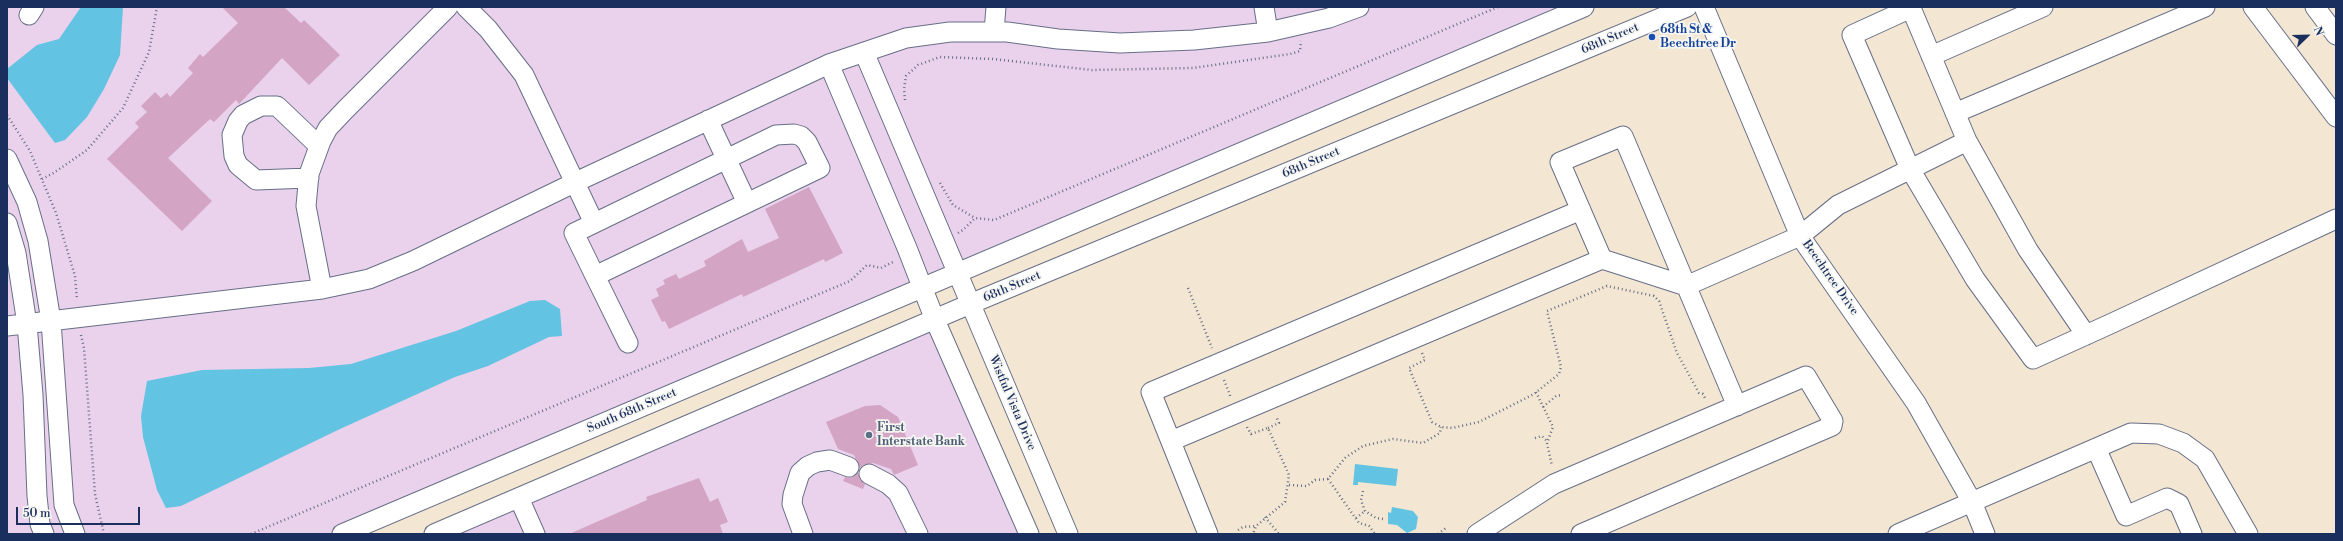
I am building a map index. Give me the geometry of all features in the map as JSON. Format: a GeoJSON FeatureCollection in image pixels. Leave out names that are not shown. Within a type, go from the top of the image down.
{"type":"FeatureCollection","features":[{"type":"Feature","properties":{"kind":"street"},"geometry":{"type":"LineString","coordinates":[[322,289],[306,206],[312,163],[319,146],[328,128],[448,7]]}},
{"type":"Feature","properties":{"kind":"street"},"geometry":{"type":"LineString","coordinates":[[466,7],[488,29],[521,71],[594,223]]}},
{"type":"Feature","properties":{"kind":"street"},"geometry":{"type":"LineString","coordinates":[[994,32],[996,7]]}},
{"type":"Feature","properties":{"kind":"street"},"geometry":{"type":"LineString","coordinates":[[1264,7],[1268,32]]}},
{"type":"Feature","properties":{"kind":"street"},"geometry":{"type":"LineString","coordinates":[[7,326],[322,289],[369,279],[392,270],[829,64],[906,38],[950,32],[994,32],[1120,43],[1194,40],[1268,32],[1329,18],[1359,7]]}},
{"type":"Feature","properties":{"kind":"street"},"geometry":{"type":"LineString","coordinates":[[922,287],[1584,7]]}},
{"type":"Feature","properties":{"kind":"street","name":"68th Street"},"geometry":{"type":"LineString","coordinates":[[935,320],[970,304],[1688,7]]}},
{"type":"Feature","properties":{"kind":"street","name":"Beechtree Drive"},"geometry":{"type":"LineString","coordinates":[[1704,7],[1800,236],[1916,403],[1972,502],[1985,534]]}},
{"type":"Feature","properties":{"kind":"street"},"geometry":{"type":"LineString","coordinates":[[1931,56],[2043,7]]}},
{"type":"Feature","properties":{"kind":"street"},"geometry":{"type":"LineString","coordinates":[[1955,113],[2204,7]]}},
{"type":"Feature","properties":{"kind":"street"},"geometry":{"type":"LineString","coordinates":[[2253,7],[2336,117]]}},
{"type":"Feature","properties":{"kind":"street"},"geometry":{"type":"LineString","coordinates":[[2316,7],[2336,36]]}},
{"type":"Feature","properties":{"kind":"street"},"geometry":{"type":"LineString","coordinates":[[2086,335],[2028,250],[1967,141],[1911,8],[1852,35],[1910,169],[1975,279],[2033,359],[2086,335],[2336,219]]}},
{"type":"Feature","properties":{"kind":"street","name":"Wistful Vista Drive"},"geometry":{"type":"LineString","coordinates":[[864,52],[1068,534]]}},
{"type":"Feature","properties":{"kind":"street"},"geometry":{"type":"LineString","coordinates":[[829,64],[935,320],[1028,534]]}},
{"type":"Feature","properties":{"kind":"street"},"geometry":{"type":"LineString","coordinates":[[309,178],[256,180],[238,165],[234,156],[232,135],[234,126],[243,115],[262,106],[277,106],[319,146]]}},
{"type":"Feature","properties":{"kind":"street"},"geometry":{"type":"LineString","coordinates":[[708,120],[747,203]]}},
{"type":"Feature","properties":{"kind":"street"},"geometry":{"type":"LineString","coordinates":[[595,276],[820,168],[808,142],[801,136],[794,134],[776,135],[574,233],[595,276],[628,343]]}},
{"type":"Feature","properties":{"kind":"street"},"geometry":{"type":"LineString","coordinates":[[1602,259],[1560,162],[1623,136],[1737,406]]}},
{"type":"Feature","properties":{"kind":"street"},"geometry":{"type":"LineString","coordinates":[[1171,441],[1602,259],[1686,286],[1800,236],[1838,205],[1967,141]]}},
{"type":"Feature","properties":{"kind":"street"},"geometry":{"type":"LineString","coordinates":[[7,160],[26,202],[38,241],[51,321],[64,505],[75,534]]}},
{"type":"Feature","properties":{"kind":"street"},"geometry":{"type":"LineString","coordinates":[[1208,530],[1151,392],[1581,210]]}},
{"type":"Feature","properties":{"kind":"street"},"geometry":{"type":"LineString","coordinates":[[7,223],[16,253],[27,324],[33,395],[37,496],[40,524],[44,534]]}},
{"type":"Feature","properties":{"kind":"street","name":"South 68th Street"},"geometry":{"type":"LineString","coordinates":[[342,534],[922,287]]}},
{"type":"Feature","properties":{"kind":"street"},"geometry":{"type":"LineString","coordinates":[[434,534],[935,320]]}},
{"type":"Feature","properties":{"kind":"street"},"geometry":{"type":"LineString","coordinates":[[1477,534],[1558,482],[1806,376],[1834,421],[1832,426],[1581,534]]}},
{"type":"Feature","properties":{"kind":"street"},"geometry":{"type":"LineString","coordinates":[[1898,534],[2131,433],[2159,434],[2183,443],[2205,459],[2248,534]]}},
{"type":"Feature","properties":{"kind":"street"},"geometry":{"type":"LineString","coordinates":[[2096,448],[2126,516],[2167,498],[2179,504],[2192,534]]}},
{"type":"Feature","properties":{"kind":"street"},"geometry":{"type":"LineString","coordinates":[[803,534],[792,504],[793,495],[800,473],[808,466],[818,462],[830,460],[849,467]]}},
{"type":"Feature","properties":{"kind":"street"},"geometry":{"type":"LineString","coordinates":[[869,474],[888,484],[898,493],[918,534]]}},
{"type":"Feature","properties":{"kind":"street"},"geometry":{"type":"LineString","coordinates":[[519,498],[534,534]]}},
{"type":"Feature","properties":{"kind":"path"},"geometry":{"type":"LineString","coordinates":[[42,179],[52,174],[87,150],[123,108],[149,52],[157,7]]}},
{"type":"Feature","properties":{"kind":"path"},"geometry":{"type":"LineString","coordinates":[[939,181],[954,205],[975,218],[994,220],[1498,7]]}},
{"type":"Feature","properties":{"kind":"path"},"geometry":{"type":"LineString","coordinates":[[905,104],[904,89],[906,76],[918,65],[940,56],[993,59],[1092,70],[1193,68],[1300,51],[1302,44],[1298,25]]}},
{"type":"Feature","properties":{"kind":"path"},"geometry":{"type":"LineString","coordinates":[[963,230],[975,218]]}},
{"type":"Feature","properties":{"kind":"path"},"geometry":{"type":"LineString","coordinates":[[251,534],[850,281],[867,265],[881,268]]}},
{"type":"Feature","properties":{"kind":"path"},"geometry":{"type":"LineString","coordinates":[[1415,338],[1425,360],[1410,368],[1432,422],[1441,428],[1452,428],[1479,422],[1536,392],[1559,374],[1561,367],[1547,311],[1607,286],[1654,296],[1659,301],[1677,353],[1698,393],[1703,394],[1713,416]]}},
{"type":"Feature","properties":{"kind":"path"},"geometry":{"type":"LineString","coordinates":[[1536,392],[1553,427],[1547,441],[1550,462],[1558,482]]}},
{"type":"Feature","properties":{"kind":"path"},"geometry":{"type":"LineString","coordinates":[[1543,407],[1556,396],[1561,395]]}},
{"type":"Feature","properties":{"kind":"path"},"geometry":{"type":"LineString","coordinates":[[1289,485],[1307,486],[1315,480],[1328,479],[1345,458],[1363,446],[1393,439],[1423,443],[1440,433],[1441,428]]}},
{"type":"Feature","properties":{"kind":"path"},"geometry":{"type":"LineString","coordinates":[[1535,438],[1542,436],[1547,441]]}},
{"type":"Feature","properties":{"kind":"path"},"geometry":{"type":"LineString","coordinates":[[1328,479],[1359,523],[1369,526],[1375,534]]}},
{"type":"Feature","properties":{"kind":"path"},"geometry":{"type":"LineString","coordinates":[[1363,491],[1361,500],[1365,511],[1376,518],[1383,519]]}},
{"type":"Feature","properties":{"kind":"path"},"geometry":{"type":"LineString","coordinates":[[1356,518],[1365,511]]}},
{"type":"Feature","properties":{"kind":"path"},"geometry":{"type":"LineString","coordinates":[[1265,517],[1279,534]]}},
{"type":"Feature","properties":{"kind":"path"},"geometry":{"type":"LineString","coordinates":[[1238,534],[1238,530],[1243,527],[1256,526]]}},
{"type":"Feature","properties":{"kind":"path"},"geometry":{"type":"LineString","coordinates":[[1438,534],[1446,528]]}},
{"type":"Feature","properties":{"kind":"shaded area"},"geometry":{"type":"Polygon","coordinates":[[[7,7],[1584,7],[342,534],[7,534],[7,7]]]}},
{"type":"Feature","properties":{"kind":"shaded area"},"geometry":{"type":"Polygon","coordinates":[[[935,320],[1037,534],[434,534],[935,320]]]}},
{"type":"Feature","properties":{"kind":"water"},"geometry":{"type":"Polygon","coordinates":[[[81,7],[123,7],[120,55],[104,89],[87,117],[65,140],[55,143],[7,78],[7,69],[37,45],[59,39],[81,7]]]}},
{"type":"Feature","properties":{"kind":"water"},"geometry":{"type":"Polygon","coordinates":[[[545,300],[560,309],[562,336],[549,337],[488,366],[455,377],[340,429],[181,506],[166,508],[157,490],[143,437],[141,416],[147,381],[202,370],[309,368],[351,364],[456,331],[530,301],[545,300]]]}},
{"type":"Feature","properties":{"kind":"water"},"geometry":{"type":"Polygon","coordinates":[[[1355,464],[1398,469],[1396,486],[1358,482],[1358,485],[1353,485],[1355,464]]]}},
{"type":"Feature","properties":{"kind":"water"},"geometry":{"type":"Polygon","coordinates":[[[1392,507],[1413,511],[1418,517],[1416,529],[1407,533],[1397,525],[1388,524],[1388,512],[1391,513],[1392,507]]]}},
{"type":"Feature","properties":{"kind":"building"},"geometry":{"type":"Polygon","coordinates":[[[222,7],[284,7],[301,23],[304,20],[340,55],[309,85],[282,58],[239,104],[236,100],[214,122],[210,119],[168,158],[212,201],[182,231],[107,159],[139,127],[135,123],[147,112],[141,106],[155,92],[161,98],[167,93],[170,97],[193,73],[188,68],[200,54],[203,57],[238,23],[222,7]]]}},
{"type":"Feature","properties":{"kind":"building"},"geometry":{"type":"Polygon","coordinates":[[[809,187],[843,253],[825,262],[824,259],[743,297],[742,294],[669,329],[665,321],[662,322],[651,300],[659,296],[656,289],[665,284],[663,280],[676,274],[679,279],[706,266],[704,261],[742,239],[748,252],[779,238],[765,209],[809,187]]]}},
{"type":"Feature","properties":{"kind":"building","name":"First Interstate Bank"},"geometry":{"type":"Polygon","coordinates":[[[880,405],[898,417],[918,465],[894,475],[891,469],[873,463],[863,465],[860,468],[854,455],[838,449],[826,422],[865,406],[880,405]]]}},
{"type":"Feature","properties":{"kind":"building"},"geometry":{"type":"Polygon","coordinates":[[[858,472],[860,480],[865,484],[863,489],[843,481],[845,477],[851,478],[858,472]]]}},
{"type":"Feature","properties":{"kind":"building"},"geometry":{"type":"Polygon","coordinates":[[[699,478],[710,502],[718,498],[728,522],[720,525],[723,534],[569,534],[647,500],[646,497],[699,478]]]}},
{"type":"Feature","properties":{"kind":"place","name":"68th St & Beechtree Dr"},"geometry":{"type":"Point","coordinates":[1652,37]}},
{"type":"Feature","properties":{"kind":"place","name":"First Interstate Bank"},"geometry":{"type":"Point","coordinates":[869,435]}}]}
